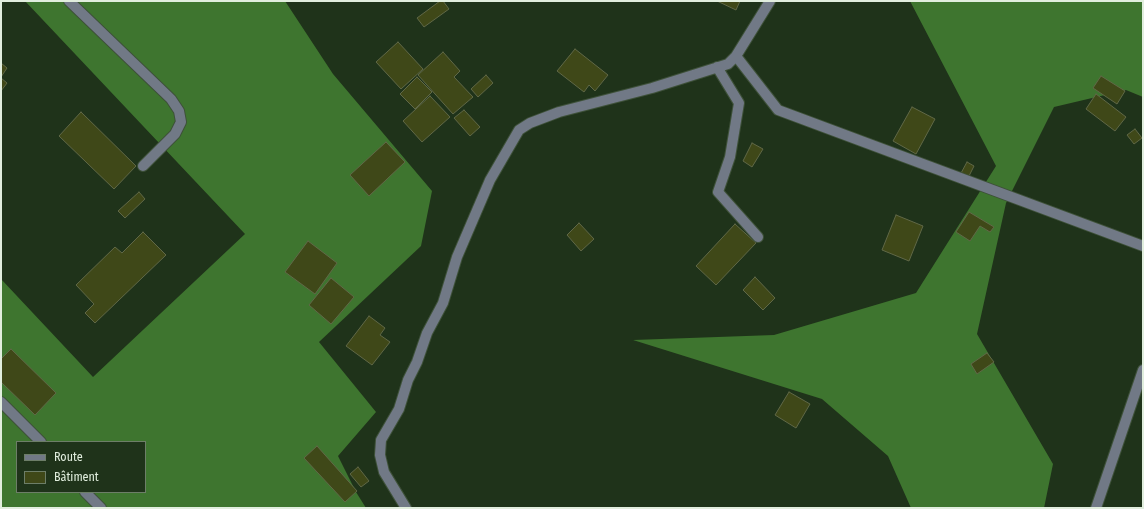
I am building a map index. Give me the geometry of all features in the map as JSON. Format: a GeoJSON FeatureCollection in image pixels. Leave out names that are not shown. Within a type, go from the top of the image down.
{"type":"FeatureCollection","features":[{"type":"Feature","properties":{"kind":"street"},"geometry":{"type":"LineString","coordinates":[[69,1],[170,99],[179,111],[181,122],[175,134],[144,166]]}},
{"type":"Feature","properties":{"kind":"street"},"geometry":{"type":"LineString","coordinates":[[406,508],[384,472],[380,455],[381,440],[399,409],[408,380],[417,362],[427,332],[443,303],[457,257],[490,180],[519,130],[530,123],[559,112],[652,88],[728,64],[736,56],[770,1]]}},
{"type":"Feature","properties":{"kind":"street"},"geometry":{"type":"LineString","coordinates":[[736,56],[778,110],[1143,246]]}},
{"type":"Feature","properties":{"kind":"street"},"geometry":{"type":"LineString","coordinates":[[716,67],[739,103],[730,157],[718,192],[758,237]]}},
{"type":"Feature","properties":{"kind":"street"},"geometry":{"type":"LineString","coordinates":[[1096,508],[1143,370]]}},
{"type":"Feature","properties":{"kind":"street"},"geometry":{"type":"LineString","coordinates":[[1,402],[40,441]]}},
{"type":"Feature","properties":{"kind":"street"},"geometry":{"type":"LineString","coordinates":[[86,493],[101,508]]}},
{"type":"Feature","properties":{"kind":"green space"},"geometry":{"type":"Polygon","coordinates":[[[25,1],[285,1],[333,74],[432,191],[421,246],[319,342],[376,412],[338,456],[356,492],[366,508],[1,508],[1,279],[93,377],[245,234],[25,1]]]}},
{"type":"Feature","properties":{"kind":"green space"},"geometry":{"type":"Polygon","coordinates":[[[910,1],[1143,1],[1143,97],[1126,90],[1054,107],[1006,203],[977,334],[1053,464],[1044,508],[911,508],[888,456],[822,399],[633,340],[774,335],[916,293],[996,166],[910,1]]]}},
{"type":"Feature","properties":{"kind":"building"},"geometry":{"type":"Polygon","coordinates":[[[440,1],[443,1],[449,9],[424,27],[417,18],[440,1]]]}},
{"type":"Feature","properties":{"kind":"building"},"geometry":{"type":"Polygon","coordinates":[[[717,1],[740,1],[736,10],[717,1]]]}},
{"type":"Feature","properties":{"kind":"building"},"geometry":{"type":"Polygon","coordinates":[[[398,42],[423,69],[401,89],[376,62],[398,42]]]}},
{"type":"Feature","properties":{"kind":"building"},"geometry":{"type":"Polygon","coordinates":[[[575,49],[608,75],[595,91],[589,85],[584,92],[557,71],[575,49]]]}},
{"type":"Feature","properties":{"kind":"building"},"geometry":{"type":"Polygon","coordinates":[[[443,52],[460,71],[454,77],[473,97],[453,114],[418,75],[443,52]]]}},
{"type":"Feature","properties":{"kind":"building"},"geometry":{"type":"Polygon","coordinates":[[[1,63],[7,68],[1,77],[1,63]]]}},
{"type":"Feature","properties":{"kind":"building"},"geometry":{"type":"Polygon","coordinates":[[[486,75],[493,83],[478,97],[471,89],[486,75]]]}},
{"type":"Feature","properties":{"kind":"building"},"geometry":{"type":"Polygon","coordinates":[[[1101,76],[1125,91],[1117,104],[1093,88],[1101,76]]]}},
{"type":"Feature","properties":{"kind":"building"},"geometry":{"type":"Polygon","coordinates":[[[417,77],[432,92],[415,109],[400,94],[417,77]]]}},
{"type":"Feature","properties":{"kind":"building"},"geometry":{"type":"Polygon","coordinates":[[[1,78],[7,83],[1,91],[1,78]]]}},
{"type":"Feature","properties":{"kind":"building"},"geometry":{"type":"Polygon","coordinates":[[[1096,94],[1126,117],[1115,131],[1086,109],[1096,94]]]}},
{"type":"Feature","properties":{"kind":"building"},"geometry":{"type":"Polygon","coordinates":[[[430,96],[450,117],[422,142],[403,121],[430,96]]]}},
{"type":"Feature","properties":{"kind":"building"},"geometry":{"type":"Polygon","coordinates":[[[912,107],[935,119],[916,154],[893,141],[912,107]]]}},
{"type":"Feature","properties":{"kind":"building"},"geometry":{"type":"Polygon","coordinates":[[[464,110],[480,127],[470,136],[454,118],[464,110]]]}},
{"type":"Feature","properties":{"kind":"building"},"geometry":{"type":"Polygon","coordinates":[[[81,112],[136,166],[114,189],[59,136],[81,112]]]}},
{"type":"Feature","properties":{"kind":"building"},"geometry":{"type":"Polygon","coordinates":[[[1135,129],[1142,138],[1134,144],[1127,135],[1135,129]]]}},
{"type":"Feature","properties":{"kind":"building"},"geometry":{"type":"Polygon","coordinates":[[[386,142],[405,162],[369,196],[350,175],[386,142]]]}},
{"type":"Feature","properties":{"kind":"building"},"geometry":{"type":"Polygon","coordinates":[[[752,143],[763,149],[752,167],[743,161],[752,143]]]}},
{"type":"Feature","properties":{"kind":"building"},"geometry":{"type":"Polygon","coordinates":[[[967,162],[974,166],[967,180],[960,175],[967,162]]]}},
{"type":"Feature","properties":{"kind":"building"},"geometry":{"type":"Polygon","coordinates":[[[139,192],[145,199],[125,218],[118,211],[139,192]]]}},
{"type":"Feature","properties":{"kind":"building"},"geometry":{"type":"Polygon","coordinates":[[[969,212],[994,227],[990,232],[980,226],[970,241],[956,232],[969,212]]]}},
{"type":"Feature","properties":{"kind":"building"},"geometry":{"type":"Polygon","coordinates":[[[896,215],[923,226],[909,261],[882,250],[896,215]]]}},
{"type":"Feature","properties":{"kind":"building"},"geometry":{"type":"Polygon","coordinates":[[[579,223],[594,239],[581,251],[567,235],[579,223]]]}},
{"type":"Feature","properties":{"kind":"building"},"geometry":{"type":"Polygon","coordinates":[[[735,224],[756,243],[716,285],[696,266],[735,224]]]}},
{"type":"Feature","properties":{"kind":"building"},"geometry":{"type":"Polygon","coordinates":[[[143,232],[166,255],[95,323],[85,313],[94,304],[76,285],[115,247],[122,253],[143,232]]]}},
{"type":"Feature","properties":{"kind":"building"},"geometry":{"type":"Polygon","coordinates":[[[308,241],[337,263],[315,294],[285,272],[308,241]]]}},
{"type":"Feature","properties":{"kind":"building"},"geometry":{"type":"Polygon","coordinates":[[[755,277],[775,298],[763,310],[743,290],[755,277]]]}},
{"type":"Feature","properties":{"kind":"building"},"geometry":{"type":"Polygon","coordinates":[[[331,278],[354,297],[331,324],[309,305],[331,278]]]}},
{"type":"Feature","properties":{"kind":"building"},"geometry":{"type":"Polygon","coordinates":[[[369,316],[385,328],[380,335],[390,342],[372,365],[346,346],[369,316]]]}},
{"type":"Feature","properties":{"kind":"building"},"geometry":{"type":"Polygon","coordinates":[[[11,349],[56,393],[35,415],[1,382],[1,359],[11,349]]]}},
{"type":"Feature","properties":{"kind":"building"},"geometry":{"type":"Polygon","coordinates":[[[987,353],[994,362],[977,374],[971,364],[987,353]]]}},
{"type":"Feature","properties":{"kind":"building"},"geometry":{"type":"Polygon","coordinates":[[[789,392],[810,404],[796,428],[775,415],[789,392]]]}},
{"type":"Feature","properties":{"kind":"building"},"geometry":{"type":"Polygon","coordinates":[[[317,446],[357,491],[345,502],[304,458],[317,446]]]}},
{"type":"Feature","properties":{"kind":"building"},"geometry":{"type":"Polygon","coordinates":[[[358,467],[369,481],[361,487],[350,474],[358,467]]]}}]}
